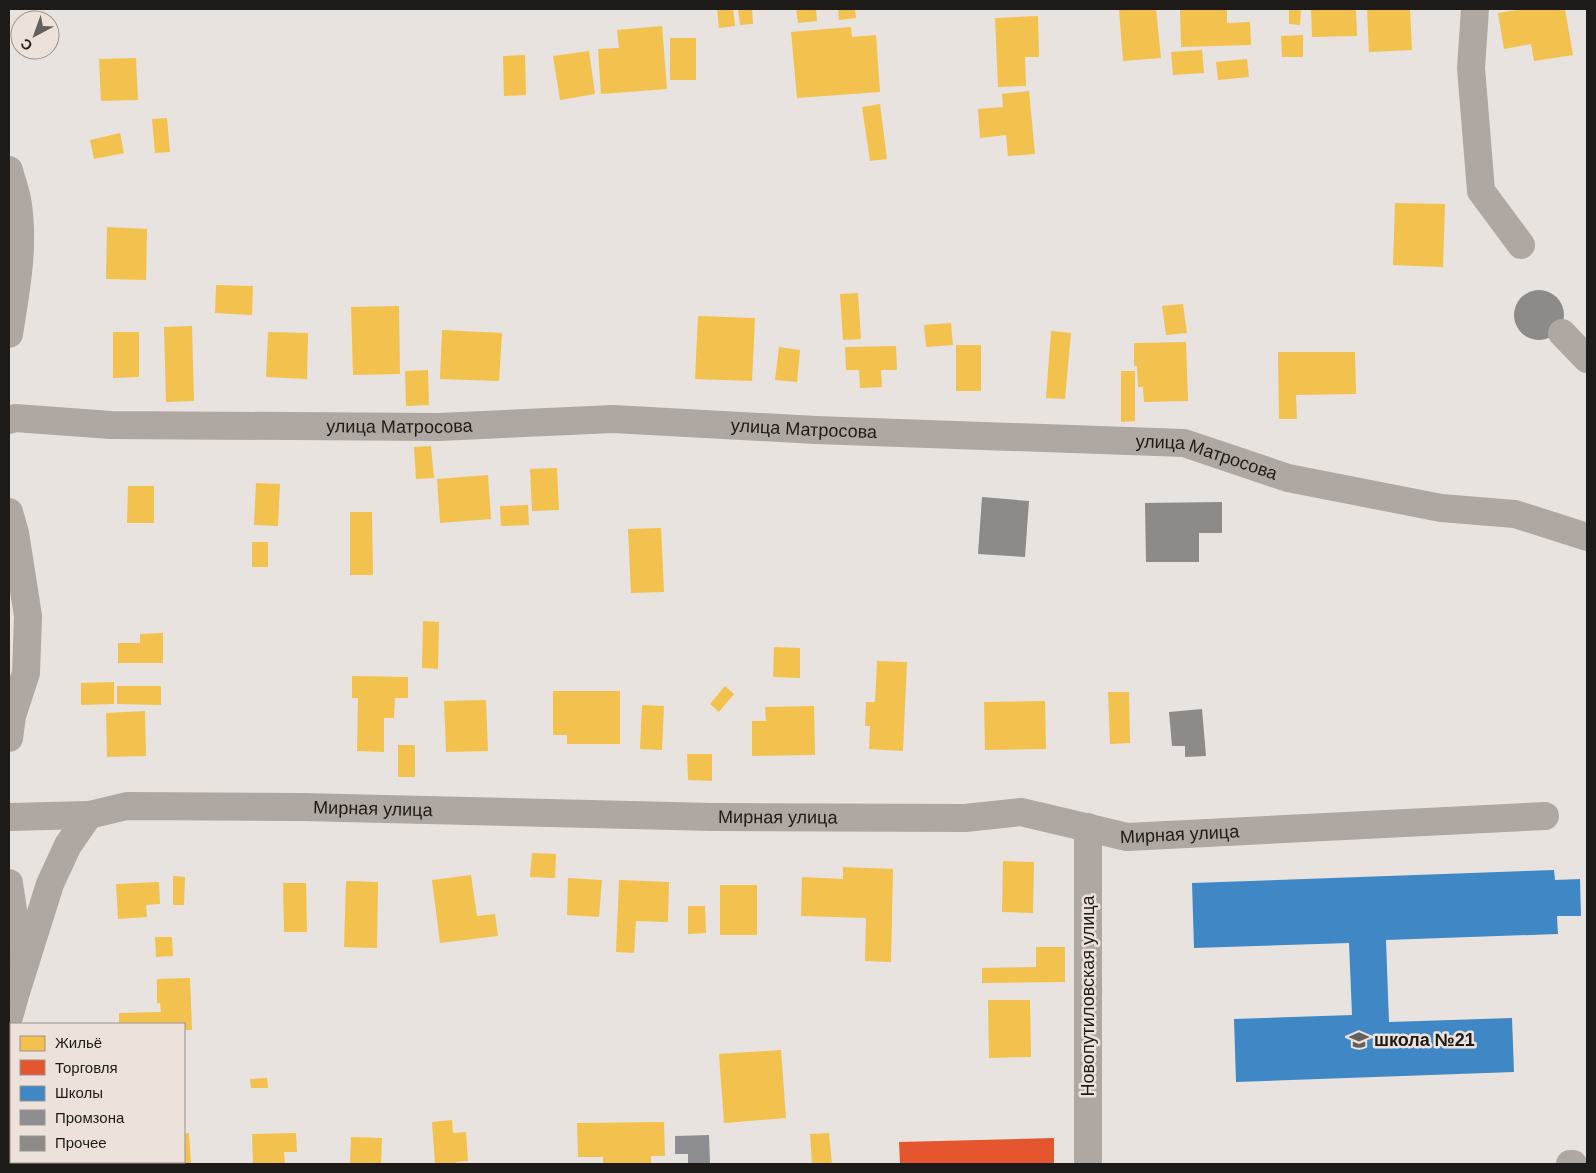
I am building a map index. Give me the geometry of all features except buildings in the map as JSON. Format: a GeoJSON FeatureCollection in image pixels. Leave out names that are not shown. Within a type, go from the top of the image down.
{"type":"FeatureCollection","features":[{"type":"Feature","properties":{"kind":"street"},"geometry":{"type":"LineString","coordinates":[[1475,9],[1471,68],[1481,191],[1521,245]]}},
{"type":"Feature","properties":{"kind":"street"},"geometry":{"type":"LineString","coordinates":[[9,170],[17,200],[20,240],[16,293],[9,334]]}},
{"type":"Feature","properties":{"kind":"street"},"geometry":{"type":"LineString","coordinates":[[1562,333],[1587,359]]}},
{"type":"Feature","properties":{"kind":"street","name":"улица Матросова"},"geometry":{"type":"LineString","coordinates":[[9,420],[15,418],[111,424],[439,427],[614,419],[816,430],[1184,443],[1288,478],[1441,508],[1515,514],[1587,537]]}},
{"type":"Feature","properties":{"kind":"street"},"geometry":{"type":"LineString","coordinates":[[9,512],[15,533],[28,616],[26,673],[12,716],[9,738]]}},
{"type":"Feature","properties":{"kind":"street","name":"Мирная улица"},"geometry":{"type":"LineString","coordinates":[[9,816],[89,815],[127,806],[302,807],[714,817],[965,818],[1021,812],[1127,837],[1545,816]]}},
{"type":"Feature","properties":{"kind":"street"},"geometry":{"type":"LineString","coordinates":[[13,1005],[50,884],[68,845],[89,815]]}},
{"type":"Feature","properties":{"kind":"street","name":"Новопутиловская улица"},"geometry":{"type":"LineString","coordinates":[[1088,827],[1088,1164]]}},
{"type":"Feature","properties":{"kind":"street"},"geometry":{"type":"LineString","coordinates":[[9,883],[13,910],[13,1005]]}},
{"type":"Feature","properties":{"kind":"place","name":"школа №21"},"geometry":{"type":"Point","coordinates":[1359,1040]}}]}
